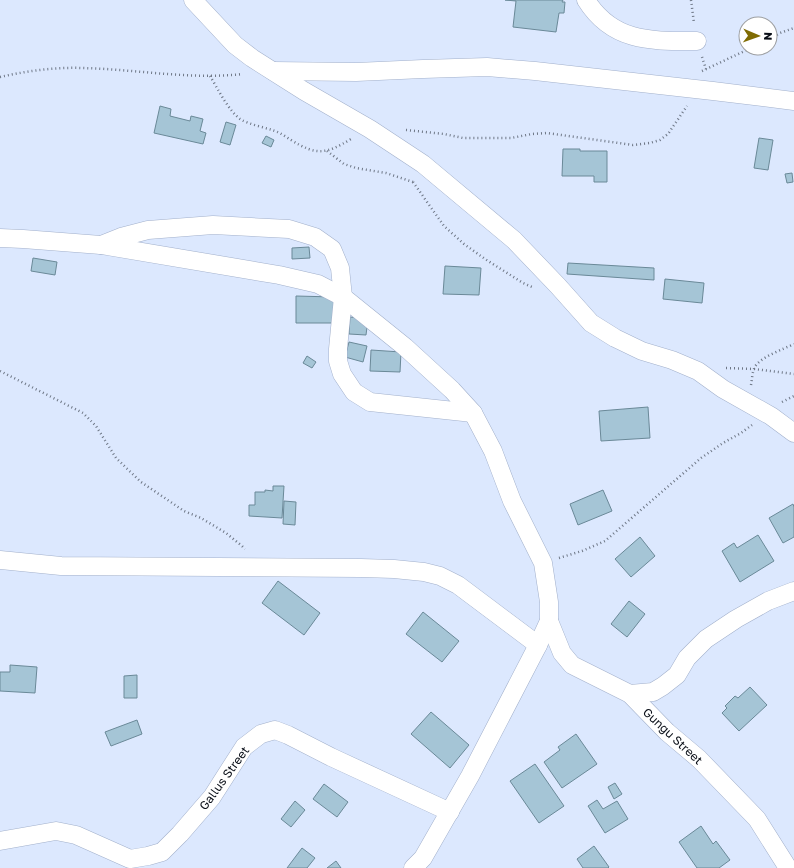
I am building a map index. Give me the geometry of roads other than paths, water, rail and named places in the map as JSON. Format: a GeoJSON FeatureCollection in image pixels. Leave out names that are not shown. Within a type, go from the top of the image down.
{"type":"FeatureCollection","features":[{"type":"Feature","properties":{"kind":"street"},"geometry":{"type":"LineString","coordinates":[[194,0],[235,45],[252,58],[304,91],[370,129],[423,164],[514,240],[591,323],[614,338],[642,351],[683,364],[698,371],[723,389],[771,416],[794,433]]}},
{"type":"Feature","properties":{"kind":"street"},"geometry":{"type":"LineString","coordinates":[[586,0],[606,23],[624,34],[639,39],[697,41]]}},
{"type":"Feature","properties":{"kind":"street"},"geometry":{"type":"LineString","coordinates":[[273,71],[356,72],[423,68],[487,67],[535,71],[794,101]]}},
{"type":"Feature","properties":{"kind":"street"},"geometry":{"type":"LineString","coordinates":[[101,245],[121,237],[148,230],[213,225],[289,230],[315,237],[332,249],[340,268],[343,298],[338,361],[342,374],[354,392],[370,402],[473,413]]}},
{"type":"Feature","properties":{"kind":"street"},"geometry":{"type":"LineString","coordinates":[[0,238],[101,245],[279,275],[318,284],[343,298],[405,347],[452,390],[473,413],[493,451],[512,501],[543,563],[550,602],[549,621],[470,776],[423,858],[413,868]]}},
{"type":"Feature","properties":{"kind":"street"},"geometry":{"type":"LineString","coordinates":[[0,560],[62,566],[394,569],[424,572],[440,576],[458,585],[538,645]]}},
{"type":"Feature","properties":{"kind":"street"},"geometry":{"type":"LineString","coordinates":[[630,694],[653,692],[663,686],[677,675],[687,658],[706,639],[736,619],[768,601],[794,591]]}},
{"type":"Feature","properties":{"kind":"street","name":"Gungu Street"},"geometry":{"type":"LineString","coordinates":[[549,621],[562,653],[572,664],[630,694],[667,732],[699,759],[757,818],[788,868]]}},
{"type":"Feature","properties":{"kind":"street","name":"Gallus Street"},"geometry":{"type":"LineString","coordinates":[[0,841],[56,831],[76,836],[130,859],[162,852],[180,834],[212,797],[244,747],[261,734],[275,730],[288,734],[331,757],[450,812]]}}]}
